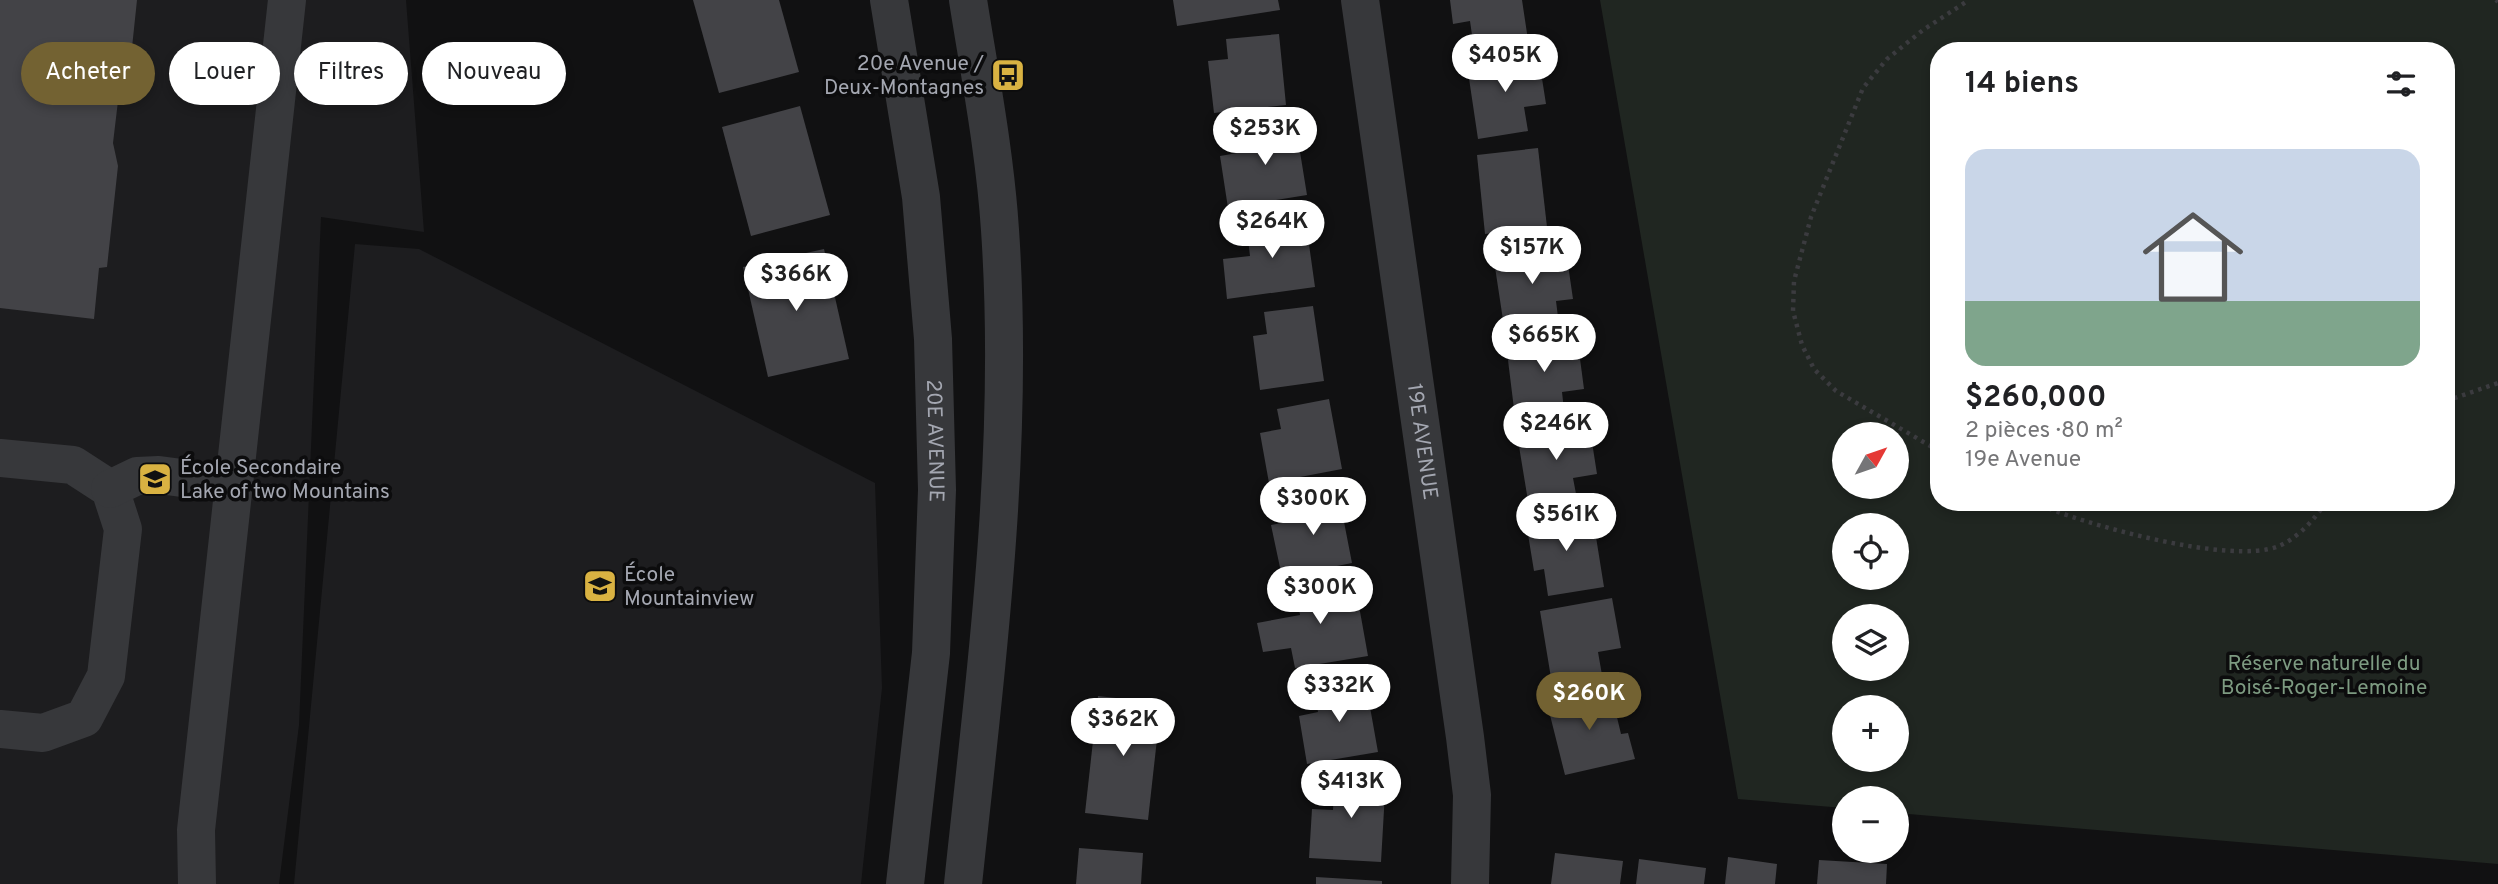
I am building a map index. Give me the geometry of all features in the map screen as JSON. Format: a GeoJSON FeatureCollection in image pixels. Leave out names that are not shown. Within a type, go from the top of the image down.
{"type":"FeatureCollection","features":[{"type":"Feature","properties":{"kind":"street"},"geometry":{"type":"LineString","coordinates":[[197,884],[196,830],[287,0]]}},
{"type":"Feature","properties":{"kind":"street","name":"20E AVENUE"},"geometry":{"type":"LineString","coordinates":[[889,0],[921,197],[933,339],[937,490],[931,653],[905,884]]}},
{"type":"Feature","properties":{"kind":"street"},"geometry":{"type":"LineString","coordinates":[[963,884],[995,583],[1002,464],[1003,373],[1000,231],[989,136],[968,0]]}},
{"type":"Feature","properties":{"kind":"street","name":"19E AVENUE"},"geometry":{"type":"LineString","coordinates":[[1360,0],[1465,737],[1472,795],[1470,884]]}},
{"type":"Feature","properties":{"kind":"street"},"geometry":{"type":"LineString","coordinates":[[0,458],[73,465],[110,489],[123,529],[106,676],[84,718],[43,733],[0,729]]}},
{"type":"Feature","properties":{"kind":"street"},"geometry":{"type":"LineString","coordinates":[[110,489],[137,476],[159,475],[235,485]]}},
{"type":"Feature","properties":{"kind":"path"},"geometry":{"type":"LineString","coordinates":[[1930,446],[1836,391],[1814,369],[1802,345],[1793,311],[1794,281],[1811,217],[1863,88],[1887,59],[1923,30],[1969,0]]}},
{"type":"Feature","properties":{"kind":"path"},"geometry":{"type":"LineString","coordinates":[[2455,398],[2498,383]]}},
{"type":"Feature","properties":{"kind":"path"},"geometry":{"type":"LineString","coordinates":[[2060,511],[2169,543],[2258,551],[2277,547],[2294,538],[2320,511]]}},
{"type":"Feature","properties":{"kind":"shaded area","name":"École Secondaire Lake of two Mountains"},"geometry":{"type":"Polygon","coordinates":[[[0,0],[406,0],[424,232],[321,217],[299,725],[279,884],[0,884],[0,0]]]}},
{"type":"Feature","properties":{"kind":"shaded area","name":"École Mountainview"},"geometry":{"type":"Polygon","coordinates":[[[355,244],[419,249],[875,483],[882,688],[861,884],[294,884],[355,244]]]}},
{"type":"Feature","properties":{"kind":"green space","name":"Réserve naturelle du Boisé-Roger-Lemoine"},"geometry":{"type":"Polygon","coordinates":[[[1600,0],[2498,0],[2498,864],[1909,814],[1909,786],[1832,786],[1832,807],[1738,799],[1600,0]]]}},
{"type":"Feature","properties":{"kind":"building"},"geometry":{"type":"Polygon","coordinates":[[[0,0],[137,0],[133,42],[21,42],[21,105],[118,105],[113,143],[118,166],[107,267],[99,268],[94,319],[0,308],[0,0]]]}},
{"type":"Feature","properties":{"kind":"building"},"geometry":{"type":"Polygon","coordinates":[[[693,0],[779,0],[799,72],[719,93],[693,0]]]}},
{"type":"Feature","properties":{"kind":"building"},"geometry":{"type":"Polygon","coordinates":[[[1173,0],[1278,0],[1280,10],[1177,26],[1173,0]]]}},
{"type":"Feature","properties":{"kind":"building"},"geometry":{"type":"Polygon","coordinates":[[[1450,0],[1522,0],[1528,40],[1474,49],[1470,21],[1453,24],[1450,0]]]}},
{"type":"Feature","properties":{"kind":"building"},"geometry":{"type":"Polygon","coordinates":[[[1279,34],[1286,105],[1214,113],[1208,61],[1228,59],[1226,39],[1279,34]]]}},
{"type":"Feature","properties":{"kind":"building"},"geometry":{"type":"Polygon","coordinates":[[[1538,53],[1546,104],[1524,107],[1528,131],[1478,139],[1467,65],[1538,53]]]}},
{"type":"Feature","properties":{"kind":"building"},"geometry":{"type":"Polygon","coordinates":[[[800,106],[830,215],[751,236],[722,127],[800,106]]]}},
{"type":"Feature","properties":{"kind":"building"},"geometry":{"type":"Polygon","coordinates":[[[1295,121],[1307,195],[1228,208],[1220,156],[1243,152],[1240,130],[1295,121]]]}},
{"type":"Feature","properties":{"kind":"building"},"geometry":{"type":"Polygon","coordinates":[[[1538,148],[1547,227],[1485,234],[1477,155],[1538,148]]]}},
{"type":"Feature","properties":{"kind":"building"},"geometry":{"type":"Polygon","coordinates":[[[1305,216],[1315,287],[1227,299],[1223,259],[1250,256],[1246,223],[1305,216]]]}},
{"type":"Feature","properties":{"kind":"building"},"geometry":{"type":"Polygon","coordinates":[[[1565,244],[1573,299],[1556,301],[1559,325],[1505,333],[1493,254],[1565,244]]]}},
{"type":"Feature","properties":{"kind":"building"},"geometry":{"type":"Polygon","coordinates":[[[824,249],[849,359],[768,377],[743,267],[824,249]]]}},
{"type":"Feature","properties":{"kind":"building"},"geometry":{"type":"Polygon","coordinates":[[[1313,306],[1324,381],[1260,390],[1253,336],[1267,334],[1264,312],[1313,306]]]}},
{"type":"Feature","properties":{"kind":"building"},"geometry":{"type":"Polygon","coordinates":[[[1577,336],[1584,389],[1562,392],[1564,410],[1515,417],[1506,344],[1577,336]]]}},
{"type":"Feature","properties":{"kind":"building"},"geometry":{"type":"Polygon","coordinates":[[[1329,399],[1342,469],[1269,483],[1260,433],[1281,429],[1277,409],[1329,399]]]}},
{"type":"Feature","properties":{"kind":"building"},"geometry":{"type":"Polygon","coordinates":[[[1589,423],[1597,474],[1573,478],[1577,499],[1529,507],[1517,434],[1589,423]]]}},
{"type":"Feature","properties":{"kind":"building"},"geometry":{"type":"Polygon","coordinates":[[[1338,491],[1352,563],[1282,577],[1271,525],[1298,520],[1294,500],[1338,491]]]}},
{"type":"Feature","properties":{"kind":"building"},"geometry":{"type":"Polygon","coordinates":[[[1592,512],[1604,587],[1548,596],[1544,569],[1534,571],[1526,522],[1592,512]]]}},
{"type":"Feature","properties":{"kind":"building"},"geometry":{"type":"Polygon","coordinates":[[[1354,578],[1368,656],[1295,668],[1291,648],[1263,652],[1257,623],[1300,615],[1295,588],[1354,578]]]}},
{"type":"Feature","properties":{"kind":"building"},"geometry":{"type":"Polygon","coordinates":[[[1612,598],[1621,648],[1598,652],[1602,675],[1552,684],[1540,611],[1612,598]]]}},
{"type":"Feature","properties":{"kind":"building"},"geometry":{"type":"Polygon","coordinates":[[[1365,679],[1378,752],[1307,764],[1299,716],[1318,712],[1314,688],[1365,679]]]}},
{"type":"Feature","properties":{"kind":"building"},"geometry":{"type":"Polygon","coordinates":[[[1610,688],[1621,734],[1628,733],[1635,759],[1565,775],[1547,703],[1610,688]]]}},
{"type":"Feature","properties":{"kind":"building"},"geometry":{"type":"Polygon","coordinates":[[[1098,696],[1161,703],[1148,820],[1085,813],[1098,696]]]}},
{"type":"Feature","properties":{"kind":"building"},"geometry":{"type":"Polygon","coordinates":[[[1335,772],[1386,775],[1381,862],[1309,858],[1312,809],[1333,810],[1335,772]]]}},
{"type":"Feature","properties":{"kind":"building"},"geometry":{"type":"Polygon","coordinates":[[[1079,848],[1143,853],[1141,884],[1076,884],[1079,848]]]}},
{"type":"Feature","properties":{"kind":"building"},"geometry":{"type":"Polygon","coordinates":[[[1555,853],[1623,861],[1620,884],[1551,884],[1555,853]]]}},
{"type":"Feature","properties":{"kind":"building"},"geometry":{"type":"Polygon","coordinates":[[[1728,857],[1777,864],[1775,884],[1725,884],[1728,857]]]}},
{"type":"Feature","properties":{"kind":"building"},"geometry":{"type":"Polygon","coordinates":[[[1639,859],[1706,868],[1704,884],[1636,884],[1639,859]]]}},
{"type":"Feature","properties":{"kind":"building"},"geometry":{"type":"Polygon","coordinates":[[[1819,860],[1832,861],[1832,863],[1887,864],[1886,884],[1817,884],[1819,860]]]}},
{"type":"Feature","properties":{"kind":"building"},"geometry":{"type":"Polygon","coordinates":[[[1316,877],[1382,881],[1382,884],[1316,884],[1316,877]]]}},
{"type":"Feature","properties":{"kind":"place","name":"20e Avenue / Deux-Montagnes"},"geometry":{"type":"Point","coordinates":[1008,75]}},
{"type":"Feature","properties":{"kind":"place","name":"École Secondaire Lake of two Mountains"},"geometry":{"type":"Point","coordinates":[155,479]}},
{"type":"Feature","properties":{"kind":"place","name":"École Mountainview"},"geometry":{"type":"Point","coordinates":[600,586]}}]}
